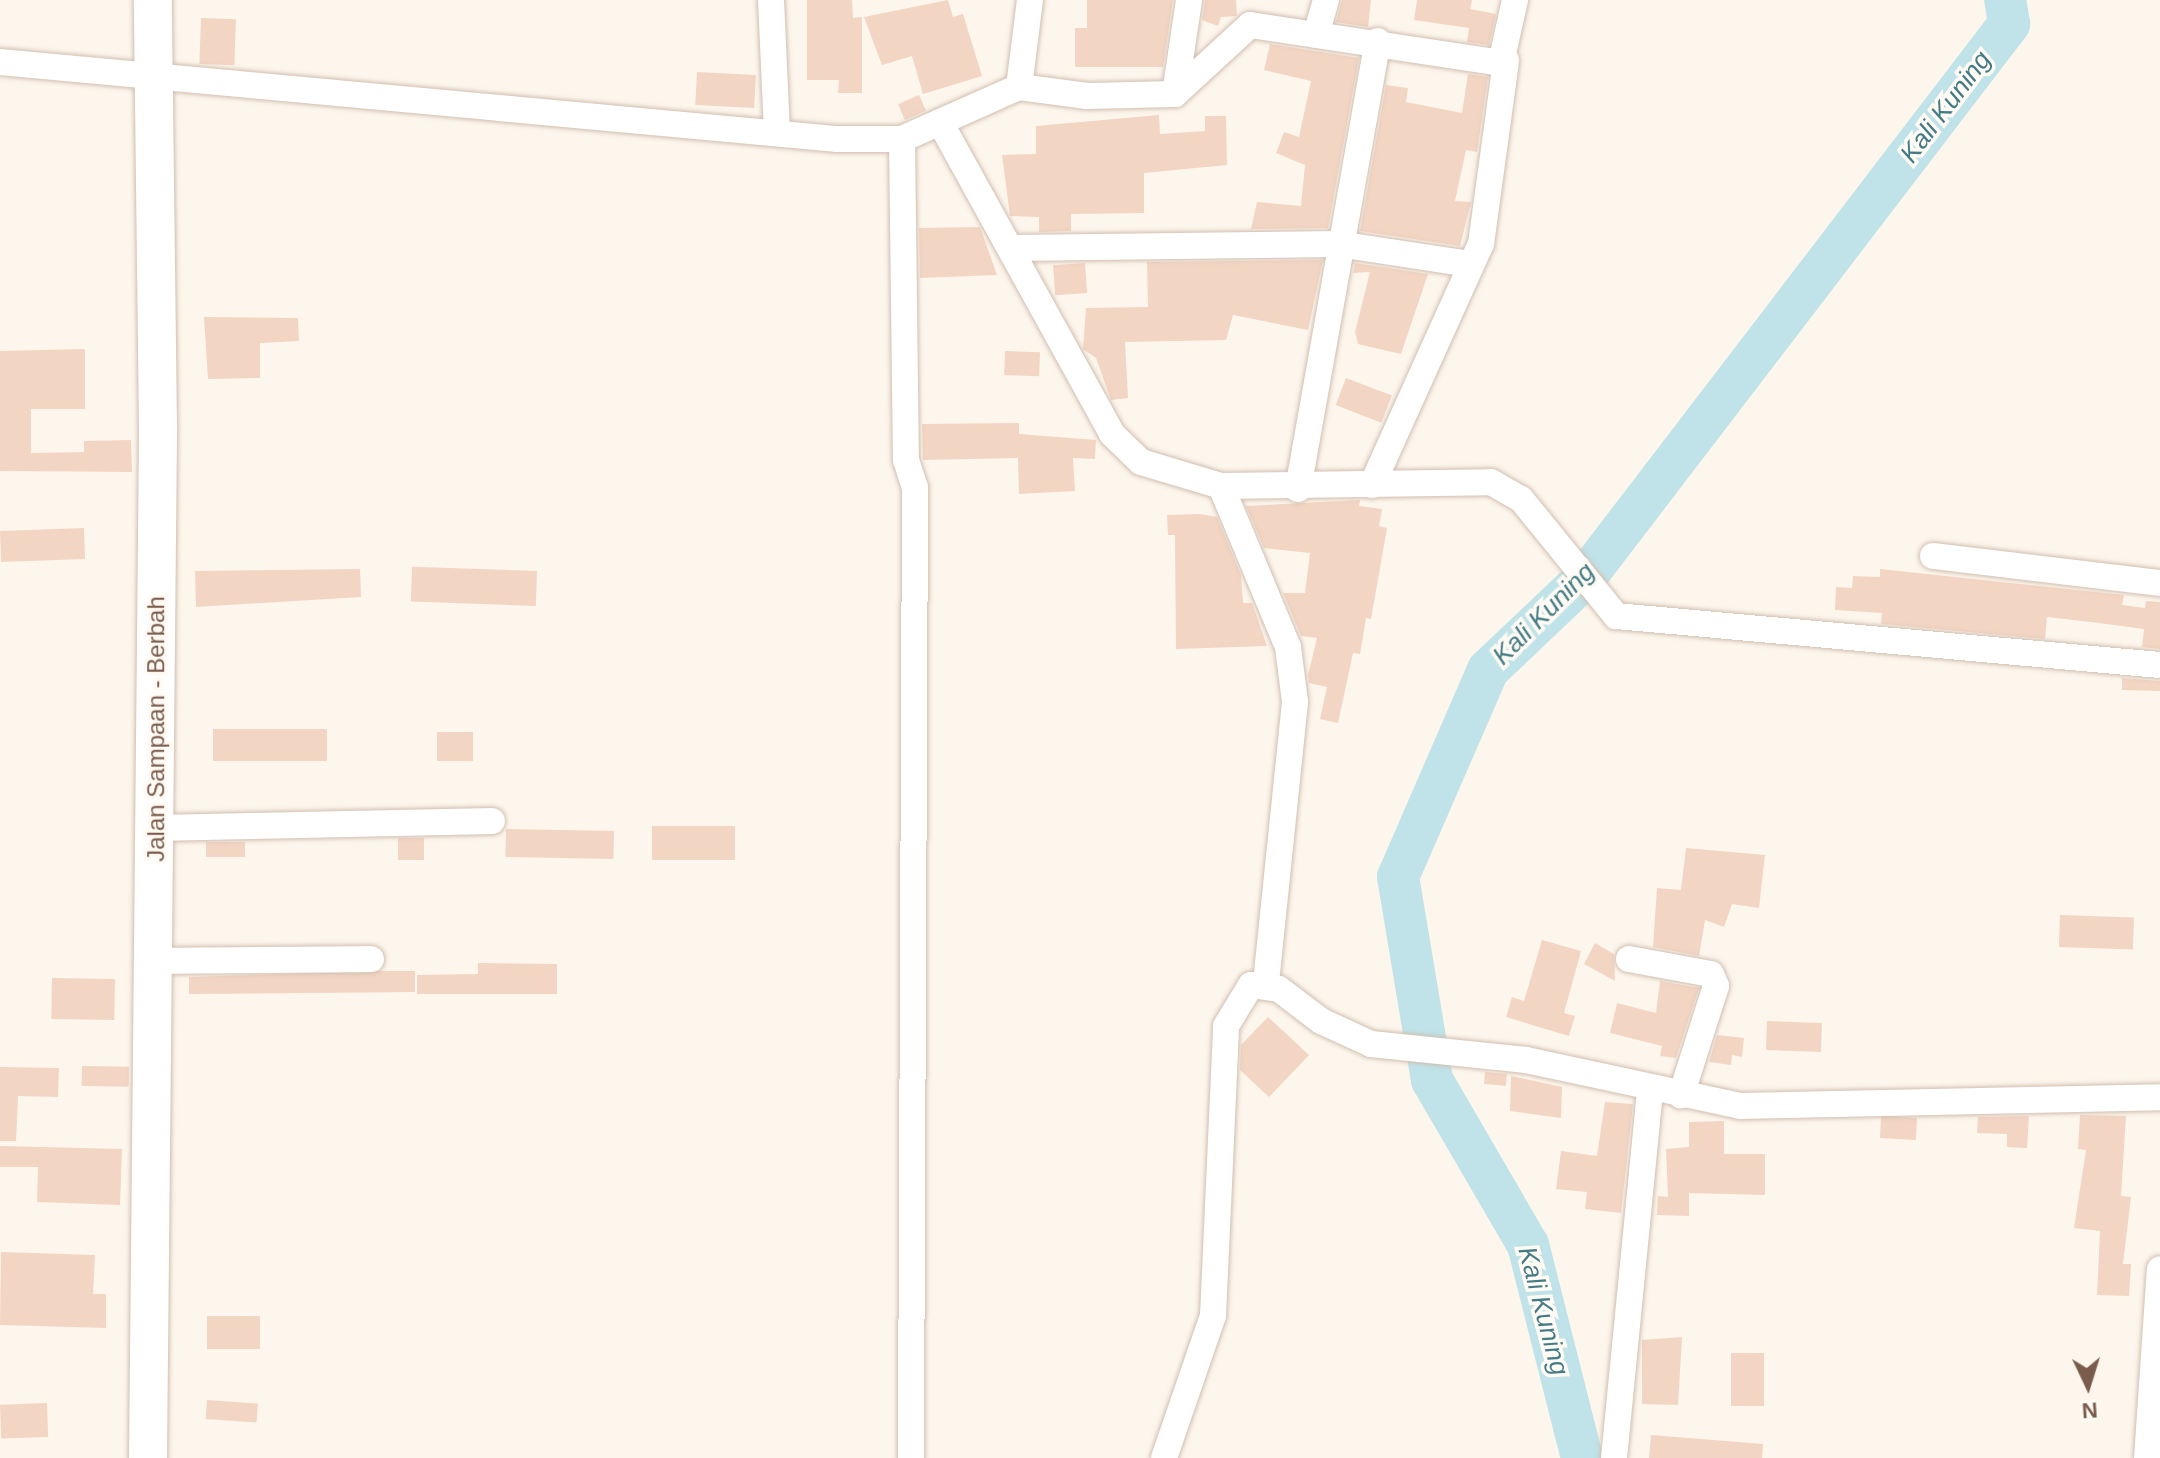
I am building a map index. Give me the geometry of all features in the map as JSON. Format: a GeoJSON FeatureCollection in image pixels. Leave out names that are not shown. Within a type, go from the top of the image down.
{"type":"FeatureCollection","features":[{"type":"Feature","properties":{"kind":"main road","name":"Jalan Sampaan - Berbah"},"geometry":{"type":"LineString","coordinates":[[148,1458],[156,828],[157,75],[153,0]]}},
{"type":"Feature","properties":{"kind":"street"},"geometry":{"type":"LineString","coordinates":[[771,0],[777,132]]}},
{"type":"Feature","properties":{"kind":"street"},"geometry":{"type":"LineString","coordinates":[[1019,87],[1030,0]]}},
{"type":"Feature","properties":{"kind":"street"},"geometry":{"type":"LineString","coordinates":[[1175,94],[1189,0]]}},
{"type":"Feature","properties":{"kind":"street"},"geometry":{"type":"LineString","coordinates":[[1316,35],[1326,0]]}},
{"type":"Feature","properties":{"kind":"street"},"geometry":{"type":"LineString","coordinates":[[1372,485],[1481,244],[1515,0]]}},
{"type":"Feature","properties":{"kind":"street"},"geometry":{"type":"LineString","coordinates":[[0,62],[777,132],[902,139],[1019,87],[1087,96],[1175,94],[1243,27],[1378,41],[1506,61]]}},
{"type":"Feature","properties":{"kind":"street"},"geometry":{"type":"LineString","coordinates":[[1298,489],[1338,244],[1378,41]]}},
{"type":"Feature","properties":{"kind":"street"},"geometry":{"type":"LineString","coordinates":[[940,122],[1125,450],[1157,470],[1221,486],[1298,489],[1467,479],[1491,482],[1521,499],[1616,616],[2160,665]]}},
{"type":"Feature","properties":{"kind":"street"},"geometry":{"type":"LineString","coordinates":[[902,139],[906,460],[915,487],[911,1458]]}},
{"type":"Feature","properties":{"kind":"street"},"geometry":{"type":"LineString","coordinates":[[1013,248],[1338,244],[1471,264]]}},
{"type":"Feature","properties":{"kind":"street"},"geometry":{"type":"LineString","coordinates":[[1221,486],[1294,676],[1279,829],[1282,880],[1266,983]]}},
{"type":"Feature","properties":{"kind":"street"},"geometry":{"type":"LineString","coordinates":[[1933,556],[2160,583]]}},
{"type":"Feature","properties":{"kind":"street"},"geometry":{"type":"LineString","coordinates":[[156,828],[492,821]]}},
{"type":"Feature","properties":{"kind":"street"},"geometry":{"type":"LineString","coordinates":[[154,961],[371,959]]}},
{"type":"Feature","properties":{"kind":"street"},"geometry":{"type":"LineString","coordinates":[[1629,959],[1711,974],[1716,986],[1681,1096]]}},
{"type":"Feature","properties":{"kind":"street"},"geometry":{"type":"LineString","coordinates":[[1266,983],[1371,1044],[1526,1060],[1650,1091],[1740,1106],[2160,1097]]}},
{"type":"Feature","properties":{"kind":"street"},"geometry":{"type":"LineString","coordinates":[[1164,1458],[1213,1316],[1226,1026],[1240,996],[1266,983]]}},
{"type":"Feature","properties":{"kind":"street"},"geometry":{"type":"LineString","coordinates":[[1614,1458],[1650,1091]]}},
{"type":"Feature","properties":{"kind":"street"},"geometry":{"type":"LineString","coordinates":[[2147,1458],[2160,1269]]}},
{"type":"Feature","properties":{"kind":"building"},"geometry":{"type":"Polygon","coordinates":[[[807,0],[852,0],[853,18],[862,17],[862,93],[838,93],[839,80],[807,80],[807,0]]]}},
{"type":"Feature","properties":{"kind":"building"},"geometry":{"type":"Polygon","coordinates":[[[948,0],[953,17],[963,14],[982,76],[923,94],[912,56],[882,65],[864,17],[948,0]]]}},
{"type":"Feature","properties":{"kind":"building"},"geometry":{"type":"Polygon","coordinates":[[[1087,0],[1173,0],[1163,67],[1075,67],[1075,28],[1087,28],[1087,0]]]}},
{"type":"Feature","properties":{"kind":"building"},"geometry":{"type":"Polygon","coordinates":[[[1205,0],[1236,0],[1237,16],[1221,17],[1218,26],[1202,20],[1205,0]]]}},
{"type":"Feature","properties":{"kind":"building"},"geometry":{"type":"Polygon","coordinates":[[[1342,0],[1371,0],[1368,27],[1336,22],[1342,0]]]}},
{"type":"Feature","properties":{"kind":"building"},"geometry":{"type":"Polygon","coordinates":[[[1417,0],[1472,0],[1470,9],[1496,14],[1489,45],[1467,42],[1469,28],[1414,20],[1417,0]]]}},
{"type":"Feature","properties":{"kind":"building"},"geometry":{"type":"Polygon","coordinates":[[[201,18],[236,19],[234,65],[199,64],[201,18]]]}},
{"type":"Feature","properties":{"kind":"building"},"geometry":{"type":"Polygon","coordinates":[[[1270,44],[1359,58],[1328,228],[1251,229],[1257,202],[1301,206],[1305,165],[1276,153],[1284,132],[1299,137],[1311,81],[1264,70],[1270,44]]]}},
{"type":"Feature","properties":{"kind":"building"},"geometry":{"type":"Polygon","coordinates":[[[697,72],[756,75],[754,108],[695,105],[697,72]]]}},
{"type":"Feature","properties":{"kind":"building"},"geometry":{"type":"Polygon","coordinates":[[[1468,74],[1488,77],[1477,152],[1466,150],[1455,201],[1471,202],[1460,246],[1360,231],[1386,85],[1408,88],[1406,102],[1462,113],[1468,74]]]}},
{"type":"Feature","properties":{"kind":"building"},"geometry":{"type":"Polygon","coordinates":[[[919,95],[926,111],[905,120],[898,104],[919,95]]]}},
{"type":"Feature","properties":{"kind":"building"},"geometry":{"type":"Polygon","coordinates":[[[1159,115],[1160,134],[1205,131],[1205,116],[1226,116],[1227,165],[1144,173],[1144,213],[1071,214],[1071,231],[1039,232],[1039,217],[1010,216],[1002,155],[1036,154],[1036,126],[1159,115]]]}},
{"type":"Feature","properties":{"kind":"building"},"geometry":{"type":"Polygon","coordinates":[[[980,227],[997,275],[920,278],[919,228],[980,227]]]}},
{"type":"Feature","properties":{"kind":"building"},"geometry":{"type":"Polygon","coordinates":[[[1323,260],[1308,330],[1233,315],[1226,340],[1125,342],[1128,398],[1111,400],[1096,358],[1083,349],[1086,308],[1148,307],[1147,262],[1323,260]]]}},
{"type":"Feature","properties":{"kind":"building"},"geometry":{"type":"Polygon","coordinates":[[[1085,263],[1087,293],[1055,295],[1053,265],[1085,263]]]}},
{"type":"Feature","properties":{"kind":"building"},"geometry":{"type":"Polygon","coordinates":[[[1355,263],[1428,274],[1401,354],[1358,344],[1355,332],[1370,272],[1353,273],[1355,263]]]}},
{"type":"Feature","properties":{"kind":"building"},"geometry":{"type":"Polygon","coordinates":[[[204,317],[298,318],[299,341],[260,343],[260,378],[208,379],[204,317]]]}},
{"type":"Feature","properties":{"kind":"building"},"geometry":{"type":"Polygon","coordinates":[[[85,349],[85,409],[31,409],[31,453],[84,452],[84,441],[131,440],[132,472],[0,471],[0,351],[85,349]]]}},
{"type":"Feature","properties":{"kind":"building"},"geometry":{"type":"Polygon","coordinates":[[[1005,351],[1040,352],[1039,376],[1004,375],[1005,351]]]}},
{"type":"Feature","properties":{"kind":"building"},"geometry":{"type":"Polygon","coordinates":[[[1346,378],[1392,396],[1381,423],[1336,405],[1346,378]]]}},
{"type":"Feature","properties":{"kind":"building"},"geometry":{"type":"Polygon","coordinates":[[[1019,423],[1019,434],[1096,440],[1095,459],[1073,458],[1075,491],[1019,494],[1018,458],[923,460],[922,424],[1019,423]]]}},
{"type":"Feature","properties":{"kind":"building"},"geometry":{"type":"Polygon","coordinates":[[[1360,500],[1359,506],[1382,509],[1379,526],[1387,528],[1371,619],[1366,618],[1360,654],[1353,653],[1338,723],[1320,719],[1327,687],[1309,683],[1308,675],[1317,638],[1301,636],[1283,593],[1305,593],[1310,553],[1264,548],[1246,506],[1360,500]]]}},
{"type":"Feature","properties":{"kind":"building"},"geometry":{"type":"Polygon","coordinates":[[[1167,515],[1217,517],[1241,575],[1243,603],[1252,603],[1267,646],[1176,649],[1175,535],[1168,535],[1167,515]]]}},
{"type":"Feature","properties":{"kind":"building"},"geometry":{"type":"Polygon","coordinates":[[[84,528],[85,559],[1,562],[0,531],[84,528]]]}},
{"type":"Feature","properties":{"kind":"building"},"geometry":{"type":"Polygon","coordinates":[[[412,567],[537,571],[536,606],[411,602],[412,567]]]}},
{"type":"Feature","properties":{"kind":"building"},"geometry":{"type":"Polygon","coordinates":[[[360,569],[361,597],[196,607],[195,571],[360,569]]]}},
{"type":"Feature","properties":{"kind":"building"},"geometry":{"type":"Polygon","coordinates":[[[1880,569],[2124,595],[2122,605],[2145,608],[2146,601],[2160,602],[2160,649],[2142,647],[2144,629],[2099,623],[2047,617],[2045,639],[1881,624],[1882,613],[1835,610],[1836,587],[1852,588],[1853,576],[1880,577],[1880,569]]]}},
{"type":"Feature","properties":{"kind":"building"},"geometry":{"type":"Polygon","coordinates":[[[2122,678],[2160,681],[2160,691],[2122,690],[2122,678]]]}},
{"type":"Feature","properties":{"kind":"building"},"geometry":{"type":"Polygon","coordinates":[[[213,729],[327,729],[327,761],[213,761],[213,729]]]}},
{"type":"Feature","properties":{"kind":"building"},"geometry":{"type":"Polygon","coordinates":[[[437,732],[473,732],[473,761],[437,761],[437,732]]]}},
{"type":"Feature","properties":{"kind":"building"},"geometry":{"type":"Polygon","coordinates":[[[652,826],[735,826],[735,860],[652,860],[652,826]]]}},
{"type":"Feature","properties":{"kind":"building"},"geometry":{"type":"Polygon","coordinates":[[[506,829],[614,831],[613,859],[506,857],[506,829]]]}},
{"type":"Feature","properties":{"kind":"building"},"geometry":{"type":"Polygon","coordinates":[[[398,838],[424,838],[424,860],[398,860],[398,838]]]}},
{"type":"Feature","properties":{"kind":"building"},"geometry":{"type":"Polygon","coordinates":[[[206,842],[245,842],[245,857],[206,857],[206,842]]]}},
{"type":"Feature","properties":{"kind":"building"},"geometry":{"type":"Polygon","coordinates":[[[1686,848],[1765,855],[1759,908],[1732,904],[1724,927],[1705,920],[1699,956],[1653,947],[1657,888],[1681,890],[1686,848]]]}},
{"type":"Feature","properties":{"kind":"building"},"geometry":{"type":"Polygon","coordinates":[[[2060,915],[2134,918],[2133,950],[2059,947],[2060,915]]]}},
{"type":"Feature","properties":{"kind":"building"},"geometry":{"type":"Polygon","coordinates":[[[1542,940],[1581,951],[1564,1013],[1575,1016],[1569,1036],[1506,1017],[1512,997],[1524,1001],[1542,940]]]}},
{"type":"Feature","properties":{"kind":"building"},"geometry":{"type":"Polygon","coordinates":[[[1595,943],[1614,954],[1615,981],[1584,964],[1595,943]]]}},
{"type":"Feature","properties":{"kind":"building"},"geometry":{"type":"Polygon","coordinates":[[[478,963],[557,964],[557,994],[417,994],[417,975],[478,974],[478,963]]]}},
{"type":"Feature","properties":{"kind":"building"},"geometry":{"type":"Polygon","coordinates":[[[415,971],[415,992],[189,994],[189,977],[415,971]]]}},
{"type":"Feature","properties":{"kind":"building"},"geometry":{"type":"Polygon","coordinates":[[[52,978],[115,979],[114,1020],[51,1019],[52,978]]]}},
{"type":"Feature","properties":{"kind":"building"},"geometry":{"type":"Polygon","coordinates":[[[1660,981],[1699,988],[1676,1058],[1660,1056],[1662,1046],[1610,1033],[1617,1003],[1656,1013],[1660,981]]]}},
{"type":"Feature","properties":{"kind":"building"},"geometry":{"type":"Polygon","coordinates":[[[1268,1017],[1309,1055],[1269,1097],[1240,1070],[1241,1045],[1268,1017]]]}},
{"type":"Feature","properties":{"kind":"building"},"geometry":{"type":"Polygon","coordinates":[[[1767,1021],[1822,1023],[1821,1052],[1766,1050],[1767,1021]]]}},
{"type":"Feature","properties":{"kind":"building"},"geometry":{"type":"Polygon","coordinates":[[[1717,1035],[1744,1038],[1742,1057],[1732,1055],[1731,1065],[1709,1062],[1717,1035]]]}},
{"type":"Feature","properties":{"kind":"building"},"geometry":{"type":"Polygon","coordinates":[[[82,1066],[129,1067],[129,1087],[82,1086],[82,1066]]]}},
{"type":"Feature","properties":{"kind":"building"},"geometry":{"type":"Polygon","coordinates":[[[0,1067],[59,1068],[58,1097],[18,1096],[16,1141],[0,1141],[0,1067]]]}},
{"type":"Feature","properties":{"kind":"building"},"geometry":{"type":"Polygon","coordinates":[[[1485,1072],[1507,1074],[1506,1086],[1484,1084],[1485,1072]]]}},
{"type":"Feature","properties":{"kind":"building"},"geometry":{"type":"Polygon","coordinates":[[[1511,1076],[1562,1087],[1561,1118],[1510,1111],[1511,1076]]]}},
{"type":"Feature","properties":{"kind":"building"},"geometry":{"type":"Polygon","coordinates":[[[1605,1102],[1633,1104],[1621,1213],[1585,1209],[1587,1192],[1556,1189],[1561,1151],[1597,1156],[1605,1102]]]}},
{"type":"Feature","properties":{"kind":"building"},"geometry":{"type":"Polygon","coordinates":[[[2080,1115],[2126,1116],[2121,1196],[2131,1197],[2123,1264],[2131,1264],[2129,1296],[2097,1295],[2100,1231],[2074,1228],[2086,1150],[2078,1149],[2080,1115]]]}},
{"type":"Feature","properties":{"kind":"building"},"geometry":{"type":"Polygon","coordinates":[[[1881,1116],[1917,1118],[1916,1140],[1880,1138],[1881,1116]]]}},
{"type":"Feature","properties":{"kind":"building"},"geometry":{"type":"Polygon","coordinates":[[[2029,1116],[2027,1148],[2007,1147],[2007,1134],[1977,1133],[1978,1117],[2029,1116]]]}},
{"type":"Feature","properties":{"kind":"building"},"geometry":{"type":"Polygon","coordinates":[[[1724,1121],[1724,1154],[1765,1154],[1765,1195],[1689,1193],[1689,1216],[1657,1215],[1658,1196],[1668,1197],[1666,1149],[1689,1147],[1689,1122],[1724,1121]]]}},
{"type":"Feature","properties":{"kind":"building"},"geometry":{"type":"Polygon","coordinates":[[[0,1146],[122,1149],[120,1205],[37,1202],[38,1167],[0,1167],[0,1146]]]}},
{"type":"Feature","properties":{"kind":"building"},"geometry":{"type":"Polygon","coordinates":[[[1,1252],[95,1255],[93,1294],[106,1294],[106,1328],[0,1325],[1,1252]]]}},
{"type":"Feature","properties":{"kind":"building"},"geometry":{"type":"Polygon","coordinates":[[[207,1316],[260,1316],[260,1349],[207,1349],[207,1316]]]}},
{"type":"Feature","properties":{"kind":"building"},"geometry":{"type":"Polygon","coordinates":[[[1682,1337],[1678,1405],[1642,1404],[1642,1340],[1682,1337]]]}},
{"type":"Feature","properties":{"kind":"building"},"geometry":{"type":"Polygon","coordinates":[[[1731,1353],[1764,1353],[1764,1406],[1731,1406],[1731,1353]]]}},
{"type":"Feature","properties":{"kind":"building"},"geometry":{"type":"Polygon","coordinates":[[[207,1400],[258,1404],[257,1423],[206,1419],[207,1400]]]}},
{"type":"Feature","properties":{"kind":"building"},"geometry":{"type":"Polygon","coordinates":[[[47,1403],[48,1437],[1,1439],[0,1405],[47,1403]]]}},
{"type":"Feature","properties":{"kind":"building"},"geometry":{"type":"Polygon","coordinates":[[[1651,1435],[1763,1444],[1762,1458],[1649,1458],[1651,1435]]]}},
{"type":"Feature","properties":{"kind":"waterway","name":"Kali Kuning"},"geometry":{"type":"LineString","coordinates":[[1582,1458],[1528,1245],[1432,1080],[1398,877],[1488,670],[1585,578],[2009,24],[2005,0]]}}]}
